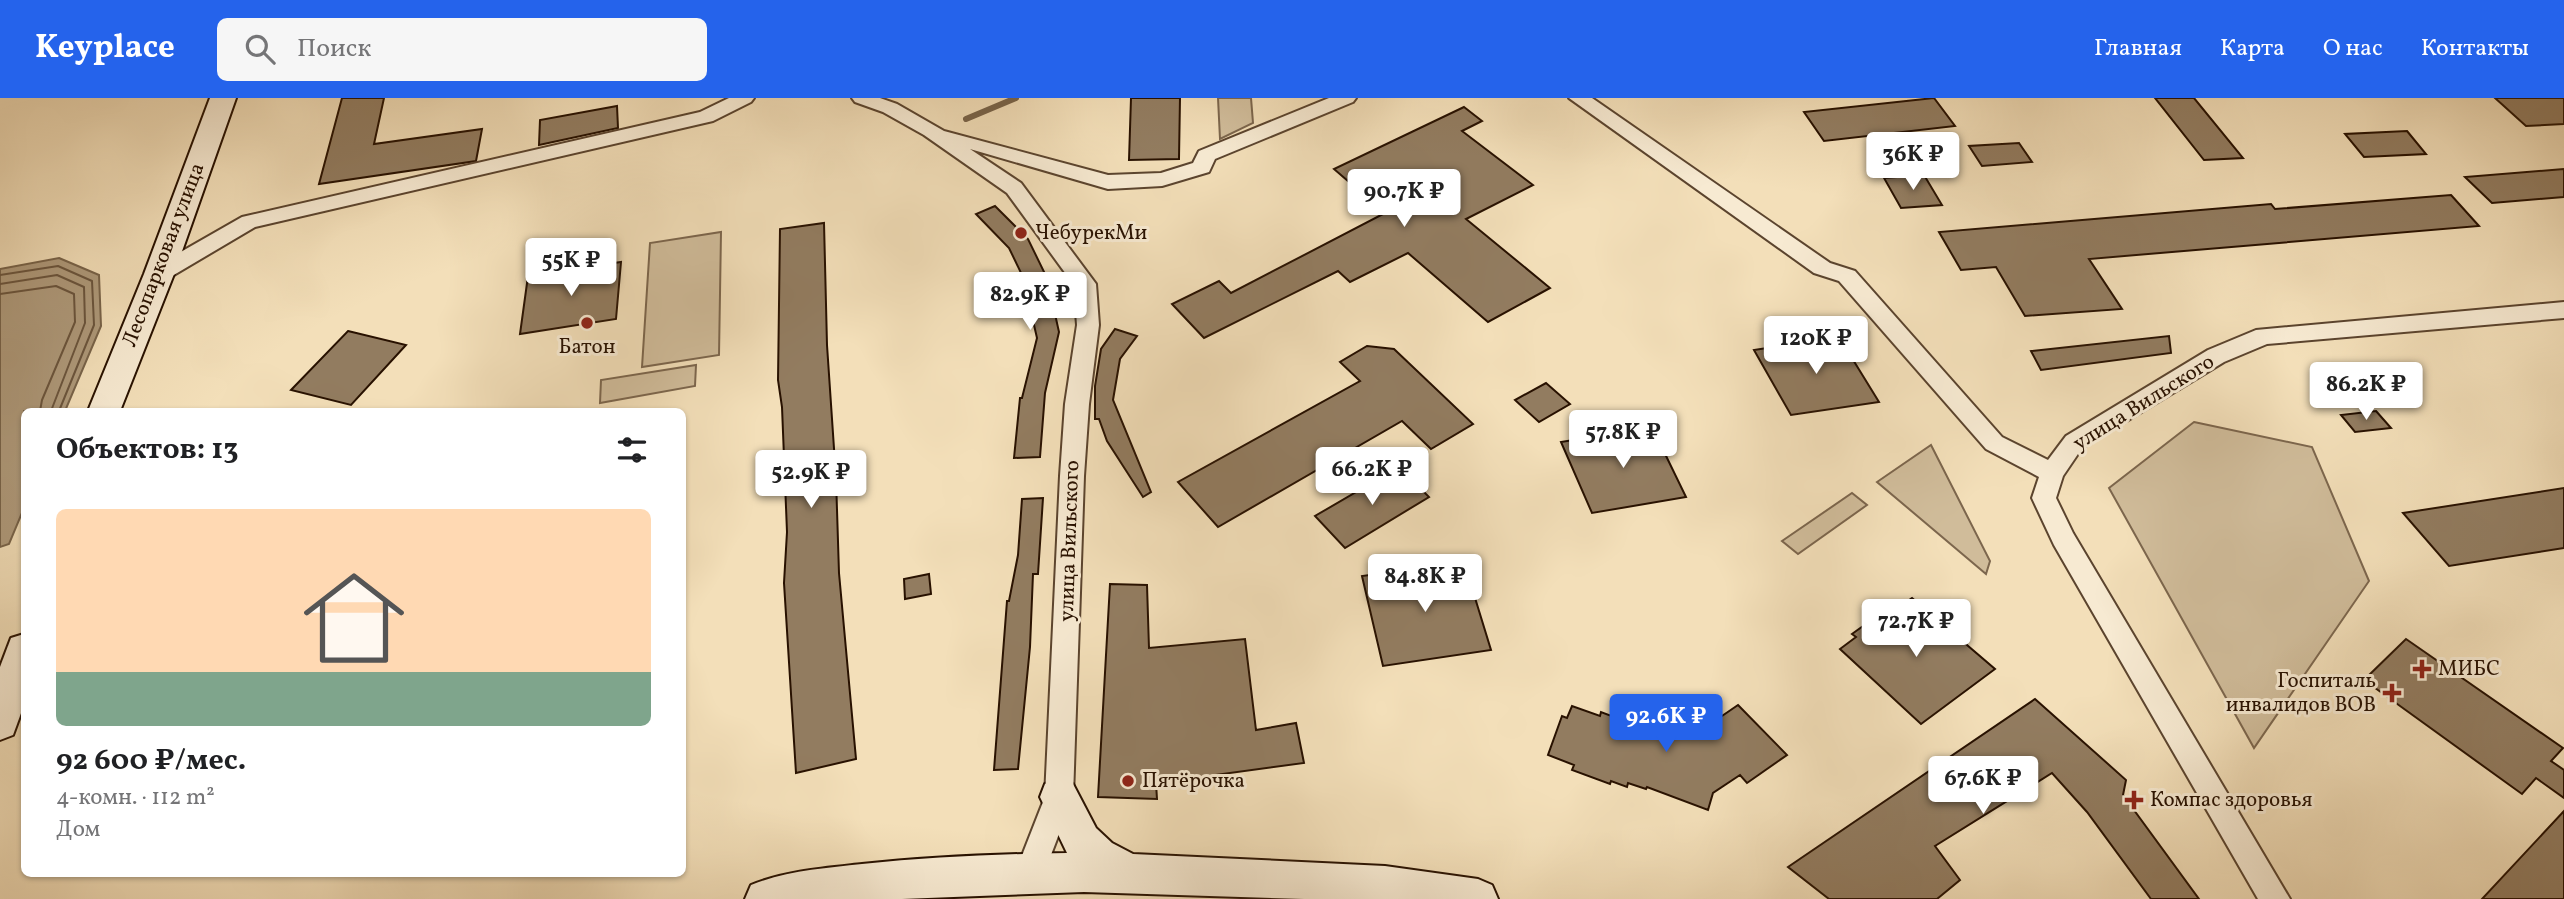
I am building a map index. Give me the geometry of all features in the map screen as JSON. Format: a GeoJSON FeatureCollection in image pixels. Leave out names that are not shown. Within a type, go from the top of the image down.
{"type":"FeatureCollection","features":[{"type":"Feature","properties":{"kind":"main road","name":"Лесопарковая улица"},"geometry":{"type":"LineString","coordinates":[[105,408],[159,274],[223,98]]}},
{"type":"Feature","properties":{"kind":"main road"},"geometry":{"type":"LineString","coordinates":[[0,723],[21,658]]}},
{"type":"Feature","properties":{"kind":"main road"},"geometry":{"type":"LineString","coordinates":[[1059,797],[1086,849],[1105,862],[1129,871]]}},
{"type":"Feature","properties":{"kind":"main road"},"geometry":{"type":"LineString","coordinates":[[765,899],[812,888],[1031,871],[1129,871],[1354,882],[1427,889],[1478,899]]}},
{"type":"Feature","properties":{"kind":"street"},"geometry":{"type":"LineString","coordinates":[[159,274],[249,222],[706,117],[744,98]]}},
{"type":"Feature","properties":{"kind":"street"},"geometry":{"type":"LineString","coordinates":[[862,98],[890,108],[931,131],[1108,182],[1162,179],[1202,167],[1206,155],[1346,98]]}},
{"type":"Feature","properties":{"kind":"street"},"geometry":{"type":"LineString","coordinates":[[1579,98],[1822,268],[1847,276],[1994,443],[2052,473]]}},
{"type":"Feature","properties":{"kind":"street","name":"улица Вильского"},"geometry":{"type":"LineString","coordinates":[[931,131],[1014,188],[1085,284],[1087,325],[1077,404],[1072,476],[1059,797],[1031,871]]}},
{"type":"Feature","properties":{"kind":"street","name":"улица Вильского"},"geometry":{"type":"LineString","coordinates":[[2275,899],[2063,538],[2044,498],[2052,473],[2074,442],[2216,356],[2264,336],[2564,310]]}},
{"type":"Feature","properties":{"kind":"shaded area"},"geometry":{"type":"Polygon","coordinates":[[[1218,98],[1251,98],[1253,123],[1220,139],[1218,98]]]}},
{"type":"Feature","properties":{"kind":"shaded area"},"geometry":{"type":"Polygon","coordinates":[[[721,232],[719,355],[642,367],[650,243],[721,232]]]}},
{"type":"Feature","properties":{"kind":"shaded area"},"geometry":{"type":"Polygon","coordinates":[[[696,365],[695,386],[600,403],[601,380],[696,365]]]}},
{"type":"Feature","properties":{"kind":"shaded area"},"geometry":{"type":"Polygon","coordinates":[[[2194,422],[2312,447],[2369,581],[2254,748],[2109,488],[2194,422]]]}},
{"type":"Feature","properties":{"kind":"shaded area"},"geometry":{"type":"Polygon","coordinates":[[[1931,445],[1990,561],[1986,574],[1877,482],[1931,445]]]}},
{"type":"Feature","properties":{"kind":"shaded area"},"geometry":{"type":"Polygon","coordinates":[[[1852,493],[1867,505],[1798,554],[1782,541],[1852,493]]]}},
{"type":"Feature","properties":{"kind":"water"},"geometry":{"type":"Polygon","coordinates":[[[59,258],[99,275],[101,326],[66,408],[21,408],[21,515],[9,544],[0,547],[0,269],[59,258]]]}},
{"type":"Feature","properties":{"kind":"building"},"geometry":{"type":"Polygon","coordinates":[[[342,98],[384,98],[374,144],[482,129],[476,161],[319,184],[342,98]]]}},
{"type":"Feature","properties":{"kind":"building"},"geometry":{"type":"Polygon","coordinates":[[[1131,98],[1180,98],[1179,159],[1129,160],[1131,98]]]}},
{"type":"Feature","properties":{"kind":"building"},"geometry":{"type":"Polygon","coordinates":[[[1934,98],[1955,126],[1824,141],[1804,112],[1934,98]]]}},
{"type":"Feature","properties":{"kind":"building"},"geometry":{"type":"Polygon","coordinates":[[[2155,98],[2194,98],[2243,158],[2204,160],[2155,98]]]}},
{"type":"Feature","properties":{"kind":"building"},"geometry":{"type":"Polygon","coordinates":[[[2495,98],[2564,98],[2564,124],[2526,126],[2495,98]]]}},
{"type":"Feature","properties":{"kind":"building"},"geometry":{"type":"Polygon","coordinates":[[[617,106],[618,128],[539,145],[540,120],[617,106]]]}},
{"type":"Feature","properties":{"kind":"building"},"geometry":{"type":"Polygon","coordinates":[[[1464,107],[1482,121],[1462,131],[1533,185],[1466,219],[1550,288],[1488,322],[1408,253],[1350,282],[1338,271],[1204,338],[1172,304],[1219,281],[1231,293],[1385,213],[1334,169],[1464,107]]]}},
{"type":"Feature","properties":{"kind":"building"},"geometry":{"type":"Polygon","coordinates":[[[2407,131],[2426,154],[2364,157],[2345,134],[2407,131]]]}},
{"type":"Feature","properties":{"kind":"building"},"geometry":{"type":"Polygon","coordinates":[[[2019,143],[2032,162],[1982,166],[1969,146],[2019,143]]]}},
{"type":"Feature","properties":{"kind":"building"},"geometry":{"type":"Polygon","coordinates":[[[2564,169],[2564,197],[2492,203],[2465,177],[2564,169]]]}},
{"type":"Feature","properties":{"kind":"building"},"geometry":{"type":"Polygon","coordinates":[[[1924,175],[1942,205],[1901,208],[1884,178],[1924,175]]]}},
{"type":"Feature","properties":{"kind":"building"},"geometry":{"type":"Polygon","coordinates":[[[2451,195],[2479,226],[2089,259],[2122,309],[2025,316],[1996,267],[1961,270],[1939,232],[2271,204],[2275,209],[2451,195]]]}},
{"type":"Feature","properties":{"kind":"building"},"geometry":{"type":"Polygon","coordinates":[[[995,206],[1028,239],[1047,278],[1059,332],[1045,393],[1040,457],[1014,458],[1020,398],[1037,338],[1023,277],[1009,248],[976,214],[995,206]]]}},
{"type":"Feature","properties":{"kind":"building"},"geometry":{"type":"Polygon","coordinates":[[[824,223],[827,345],[839,573],[856,759],[796,773],[784,583],[787,532],[782,407],[778,380],[780,229],[824,223]]]}},
{"type":"Feature","properties":{"kind":"building"},"geometry":{"type":"Polygon","coordinates":[[[621,262],[616,319],[520,334],[528,276],[621,262]]]}},
{"type":"Feature","properties":{"kind":"building"},"geometry":{"type":"Polygon","coordinates":[[[1115,329],[1137,336],[1120,359],[1113,400],[1151,492],[1143,497],[1107,441],[1099,419],[1095,419],[1095,386],[1101,349],[1115,329]]]}},
{"type":"Feature","properties":{"kind":"building"},"geometry":{"type":"Polygon","coordinates":[[[348,331],[406,345],[351,405],[291,390],[348,331]]]}},
{"type":"Feature","properties":{"kind":"building"},"geometry":{"type":"Polygon","coordinates":[[[2169,336],[2171,353],[2041,370],[2031,351],[2169,336]]]}},
{"type":"Feature","properties":{"kind":"building"},"geometry":{"type":"Polygon","coordinates":[[[1839,337],[1879,402],[1791,415],[1754,350],[1839,337]]]}},
{"type":"Feature","properties":{"kind":"building"},"geometry":{"type":"Polygon","coordinates":[[[1367,346],[1394,349],[1473,424],[1431,449],[1402,421],[1218,527],[1178,482],[1360,381],[1340,362],[1367,346]]]}},
{"type":"Feature","properties":{"kind":"building"},"geometry":{"type":"Polygon","coordinates":[[[1546,383],[1570,404],[1539,422],[1515,400],[1546,383]]]}},
{"type":"Feature","properties":{"kind":"building"},"geometry":{"type":"Polygon","coordinates":[[[2376,411],[2391,428],[2355,432],[2341,415],[2376,411]]]}},
{"type":"Feature","properties":{"kind":"building"},"geometry":{"type":"Polygon","coordinates":[[[1652,427],[1686,497],[1592,513],[1561,442],[1652,427]]]}},
{"type":"Feature","properties":{"kind":"building"},"geometry":{"type":"Polygon","coordinates":[[[1399,467],[1429,497],[1345,548],[1315,516],[1399,467]]]}},
{"type":"Feature","properties":{"kind":"building"},"geometry":{"type":"Polygon","coordinates":[[[2564,488],[2564,548],[2449,566],[2403,513],[2564,488]]]}},
{"type":"Feature","properties":{"kind":"building"},"geometry":{"type":"Polygon","coordinates":[[[1043,498],[1038,574],[1033,574],[1030,647],[1018,769],[994,770],[1007,601],[1018,555],[1022,499],[1043,498]]]}},
{"type":"Feature","properties":{"kind":"building"},"geometry":{"type":"Polygon","coordinates":[[[1464,562],[1491,650],[1383,666],[1362,576],[1464,562]]]}},
{"type":"Feature","properties":{"kind":"building"},"geometry":{"type":"Polygon","coordinates":[[[929,574],[931,594],[905,599],[904,579],[929,574]]]}},
{"type":"Feature","properties":{"kind":"building"},"geometry":{"type":"Polygon","coordinates":[[[1110,584],[1147,585],[1149,648],[1245,639],[1256,730],[1296,723],[1304,763],[1156,783],[1157,799],[1098,797],[1110,584]]]}},
{"type":"Feature","properties":{"kind":"building"},"geometry":{"type":"Polygon","coordinates":[[[1912,598],[1995,669],[1921,724],[1840,649],[1856,637],[1852,634],[1870,621],[1888,609],[1892,612],[1912,598]]]}},
{"type":"Feature","properties":{"kind":"building"},"geometry":{"type":"Polygon","coordinates":[[[2406,639],[2563,748],[2551,761],[2564,770],[2564,798],[2536,778],[2522,794],[2364,680],[2406,639]]]}},
{"type":"Feature","properties":{"kind":"building"},"geometry":{"type":"Polygon","coordinates":[[[2035,699],[2126,780],[2123,795],[2199,899],[2151,899],[2087,812],[2052,773],[1935,846],[1960,880],[1937,899],[1829,899],[1788,867],[2035,699]]]}},
{"type":"Feature","properties":{"kind":"building"},"geometry":{"type":"Polygon","coordinates":[[[1738,705],[1787,755],[1747,783],[1740,775],[1713,793],[1708,810],[1647,787],[1646,789],[1628,783],[1627,787],[1611,781],[1610,784],[1572,770],[1574,765],[1548,755],[1562,716],[1567,718],[1572,706],[1600,716],[1601,712],[1667,740],[1695,721],[1703,729],[1738,705]]]}},
{"type":"Feature","properties":{"kind":"building"},"geometry":{"type":"Polygon","coordinates":[[[2564,811],[2564,899],[2482,899],[2564,811]]]}},
{"type":"Feature","properties":{"kind":"waterway"},"geometry":{"type":"LineString","coordinates":[[966,119],[1016,98]]}},
{"type":"Feature","properties":{"kind":"place","name":"ЧебурекМи"},"geometry":{"type":"Point","coordinates":[1021,233]}},
{"type":"Feature","properties":{"kind":"place","name":"Батон"},"geometry":{"type":"Point","coordinates":[587,323]}},
{"type":"Feature","properties":{"kind":"place","name":"МИБС"},"geometry":{"type":"Point","coordinates":[2422,669]}},
{"type":"Feature","properties":{"kind":"place","name":"Госпиталь инвалидов ВОВ"},"geometry":{"type":"Point","coordinates":[2392,693]}},
{"type":"Feature","properties":{"kind":"place","name":"Пятёрочка"},"geometry":{"type":"Point","coordinates":[1128,781]}},
{"type":"Feature","properties":{"kind":"place","name":"Компас здоровья"},"geometry":{"type":"Point","coordinates":[2134,800]}}]}
